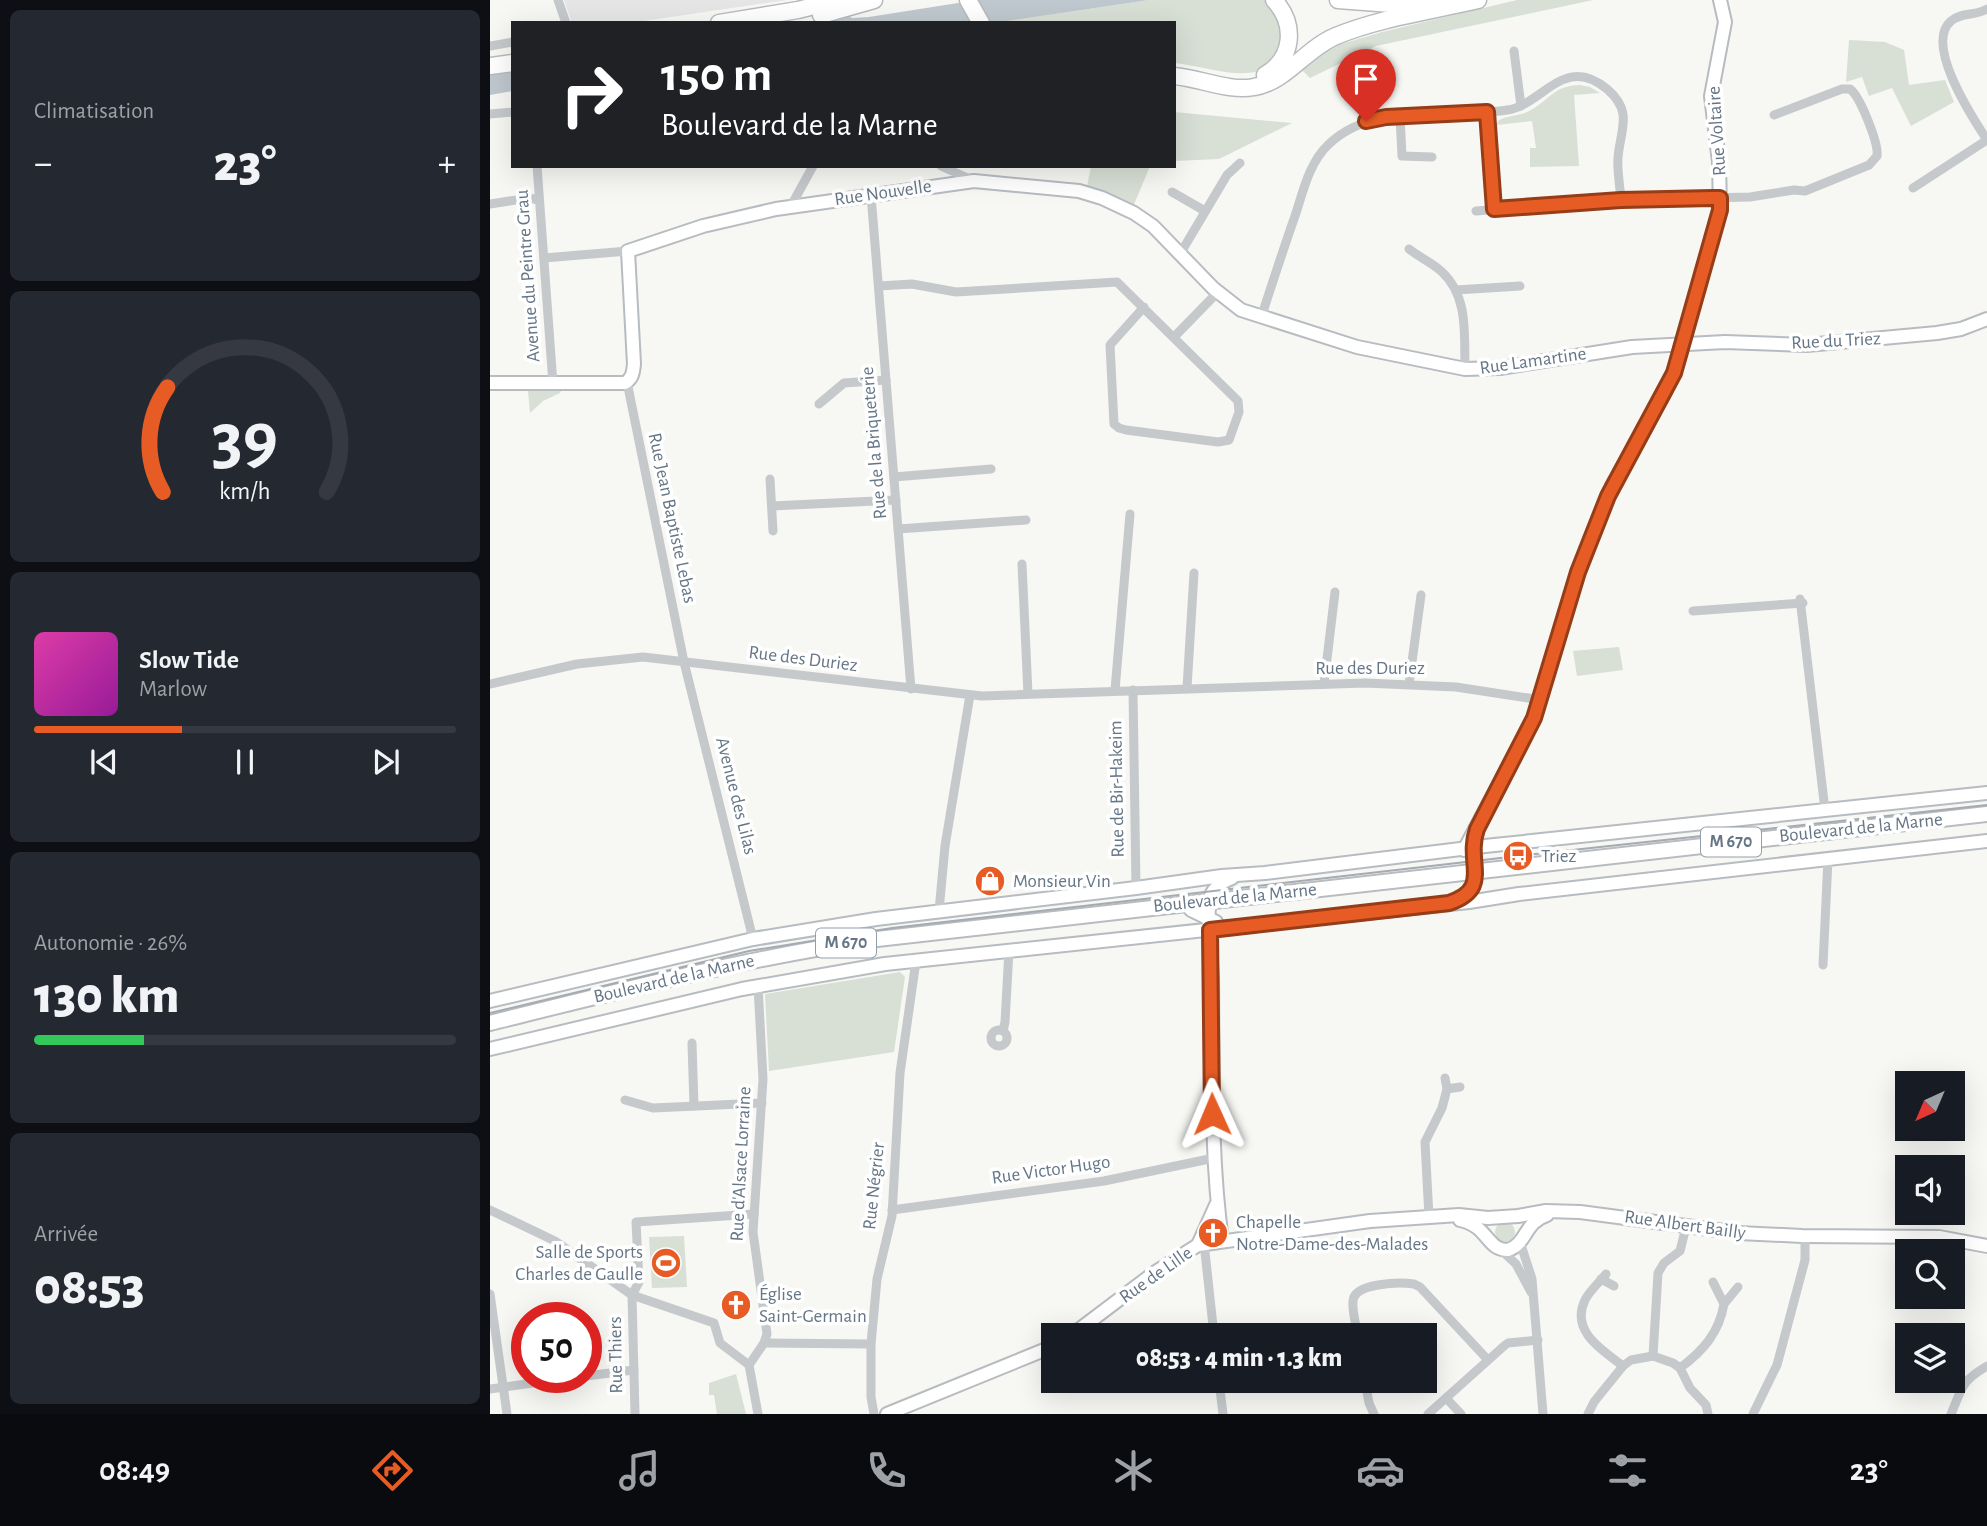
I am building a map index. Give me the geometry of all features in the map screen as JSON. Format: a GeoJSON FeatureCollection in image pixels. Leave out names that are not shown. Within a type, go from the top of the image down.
{"type":"FeatureCollection","features":[{"type":"Feature","properties":{"kind":"highway"},"geometry":{"type":"LineString","coordinates":[[746,19],[814,0]]}},
{"type":"Feature","properties":{"kind":"highway"},"geometry":{"type":"LineString","coordinates":[[732,21],[838,0]]}},
{"type":"Feature","properties":{"kind":"highway"},"geometry":{"type":"LineString","coordinates":[[794,21],[874,0]]}},
{"type":"Feature","properties":{"kind":"highway"},"geometry":{"type":"LineString","coordinates":[[959,0],[971,21]]}},
{"type":"Feature","properties":{"kind":"highway"},"geometry":{"type":"LineString","coordinates":[[968,0],[980,21]]}},
{"type":"Feature","properties":{"kind":"highway"},"geometry":{"type":"LineString","coordinates":[[1176,68],[1241,80],[1257,78],[1271,71],[1286,52],[1290,35],[1288,20],[1274,0]]}},
{"type":"Feature","properties":{"kind":"highway"},"geometry":{"type":"LineString","coordinates":[[1338,0],[1391,4],[1437,0]]}},
{"type":"Feature","properties":{"kind":"highway"},"geometry":{"type":"LineString","coordinates":[[1176,76],[1242,88],[1257,87],[1273,82],[1305,54],[1336,36],[1478,0]]}},
{"type":"Feature","properties":{"kind":"highway"},"geometry":{"type":"LineString","coordinates":[[490,56],[511,52]]}},
{"type":"Feature","properties":{"kind":"highway"},"geometry":{"type":"LineString","coordinates":[[490,66],[511,63]]}},
{"type":"Feature","properties":{"kind":"main road","name":"Boulevard de la Marne"},"geometry":{"type":"LineString","coordinates":[[490,1023],[703,971],[830,946],[963,928],[1209,915],[1475,875],[1987,814]]}},
{"type":"Feature","properties":{"kind":"main road","name":"Boulevard de la Marne"},"geometry":{"type":"LineString","coordinates":[[1475,875],[1987,822]]}},
{"type":"Feature","properties":{"kind":"main road","name":"Boulevard de la Marne"},"geometry":{"type":"LineString","coordinates":[[490,1030],[713,977],[824,955],[912,942],[1191,910],[1209,915]]}},
{"type":"Feature","properties":{"kind":"street"},"geometry":{"type":"LineString","coordinates":[[558,0],[565,21]]}},
{"type":"Feature","properties":{"kind":"street","name":"Rue Voltaire"},"geometry":{"type":"LineString","coordinates":[[1468,849],[1534,718],[1570,598],[1608,496],[1665,392],[1683,344],[1715,231],[1720,198],[1720,162],[1711,96],[1725,22],[1720,0]]}},
{"type":"Feature","properties":{"kind":"street"},"geometry":{"type":"LineString","coordinates":[[1913,188],[1987,140],[1958,90],[1943,54],[1941,39],[1946,26],[1955,18],[1987,9]]}},
{"type":"Feature","properties":{"kind":"street"},"geometry":{"type":"LineString","coordinates":[[490,46],[511,43]]}},
{"type":"Feature","properties":{"kind":"street"},"geometry":{"type":"LineString","coordinates":[[1514,51],[1521,106]]}},
{"type":"Feature","properties":{"kind":"street"},"geometry":{"type":"LineString","coordinates":[[1261,318],[1319,155],[1333,140],[1354,126],[1373,119],[1487,112],[1521,106],[1553,83],[1570,78],[1586,78],[1606,89],[1620,107],[1624,123],[1618,160],[1621,200]]}},
{"type":"Feature","properties":{"kind":"street"},"geometry":{"type":"LineString","coordinates":[[1476,211],[1621,200],[1756,197],[1812,189],[1868,165],[1877,156],[1877,145],[1867,120],[1855,92],[1850,89],[1842,89],[1774,115]]}},
{"type":"Feature","properties":{"kind":"street"},"geometry":{"type":"LineString","coordinates":[[490,114],[511,111]]}},
{"type":"Feature","properties":{"kind":"street"},"geometry":{"type":"LineString","coordinates":[[1487,112],[1494,209]]}},
{"type":"Feature","properties":{"kind":"street"},"geometry":{"type":"LineString","coordinates":[[1400,116],[1402,156],[1432,158]]}},
{"type":"Feature","properties":{"kind":"street"},"geometry":{"type":"LineString","coordinates":[[1181,254],[1227,175],[1240,163]]}},
{"type":"Feature","properties":{"kind":"street","name":"Avenue du Peintre Grau"},"geometry":{"type":"LineString","coordinates":[[537,168],[553,384]]}},
{"type":"Feature","properties":{"kind":"street"},"geometry":{"type":"LineString","coordinates":[[791,206],[812,168]]}},
{"type":"Feature","properties":{"kind":"street"},"geometry":{"type":"LineString","coordinates":[[945,168],[974,181]]}},
{"type":"Feature","properties":{"kind":"street","name":"Rue Nouvelle"},"geometry":{"type":"LineString","coordinates":[[628,251],[703,226],[791,206],[974,181],[1079,191],[1102,198],[1147,222],[1181,254]]}},
{"type":"Feature","properties":{"kind":"street"},"geometry":{"type":"LineString","coordinates":[[1172,192],[1206,211]]}},
{"type":"Feature","properties":{"kind":"street","name":"Rue de la Briqueterie"},"geometry":{"type":"LineString","coordinates":[[872,195],[911,689]]}},
{"type":"Feature","properties":{"kind":"street"},"geometry":{"type":"LineString","coordinates":[[490,204],[528,198],[539,200]]}},
{"type":"Feature","properties":{"kind":"street"},"geometry":{"type":"LineString","coordinates":[[1409,248],[1438,269],[1456,290],[1464,316],[1465,369]]}},
{"type":"Feature","properties":{"kind":"street"},"geometry":{"type":"LineString","coordinates":[[490,383],[627,382],[634,369],[628,251],[544,258]]}},
{"type":"Feature","properties":{"kind":"street","name":"Rue Lamartine"},"geometry":{"type":"LineString","coordinates":[[1181,254],[1218,292],[1238,308],[1261,318],[1357,347],[1465,369],[1500,368],[1620,348],[1683,344]]}},
{"type":"Feature","properties":{"kind":"street"},"geometry":{"type":"LineString","coordinates":[[879,286],[912,284],[956,292],[1113,281],[1120,284],[1144,307],[1238,401],[1240,407],[1233,435],[1226,442],[1122,429],[1114,424],[1110,345],[1144,307]]}},
{"type":"Feature","properties":{"kind":"street"},"geometry":{"type":"LineString","coordinates":[[1456,290],[1520,286]]}},
{"type":"Feature","properties":{"kind":"street"},"geometry":{"type":"LineString","coordinates":[[1174,337],[1218,292]]}},
{"type":"Feature","properties":{"kind":"street","name":"Rue du Triez"},"geometry":{"type":"LineString","coordinates":[[1683,344],[1817,344],[1937,333],[1961,329],[1987,319]]}},
{"type":"Feature","properties":{"kind":"street"},"geometry":{"type":"LineString","coordinates":[[819,404],[844,383],[886,380]]}},
{"type":"Feature","properties":{"kind":"street","name":"Rue Jean Baptiste Lebas"},"geometry":{"type":"LineString","coordinates":[[627,382],[684,662]]}},
{"type":"Feature","properties":{"kind":"street"},"geometry":{"type":"LineString","coordinates":[[894,477],[991,469]]}},
{"type":"Feature","properties":{"kind":"street"},"geometry":{"type":"LineString","coordinates":[[770,479],[773,531]]}},
{"type":"Feature","properties":{"kind":"street"},"geometry":{"type":"LineString","coordinates":[[772,506],[896,500]]}},
{"type":"Feature","properties":{"kind":"street"},"geometry":{"type":"LineString","coordinates":[[1115,690],[1130,514]]}},
{"type":"Feature","properties":{"kind":"street"},"geometry":{"type":"LineString","coordinates":[[898,529],[1026,520]]}},
{"type":"Feature","properties":{"kind":"street"},"geometry":{"type":"LineString","coordinates":[[1022,564],[1028,694]]}},
{"type":"Feature","properties":{"kind":"street"},"geometry":{"type":"LineString","coordinates":[[1187,688],[1194,573]]}},
{"type":"Feature","properties":{"kind":"street"},"geometry":{"type":"LineString","coordinates":[[1324,684],[1335,592]]}},
{"type":"Feature","properties":{"kind":"street"},"geometry":{"type":"LineString","coordinates":[[1409,684],[1421,595]]}},
{"type":"Feature","properties":{"kind":"street"},"geometry":{"type":"LineString","coordinates":[[1693,611],[1802,601],[1825,810]]}},
{"type":"Feature","properties":{"kind":"street","name":"Rue des Duriez"},"geometry":{"type":"LineString","coordinates":[[490,684],[594,662],[638,657],[970,695],[1324,684],[1409,684],[1456,687],[1541,700]]}},
{"type":"Feature","properties":{"kind":"street","name":"Avenue des Lilas"},"geometry":{"type":"LineString","coordinates":[[684,662],[753,939]]}},
{"type":"Feature","properties":{"kind":"street","name":"Rue de Bir-Hakeim"},"geometry":{"type":"LineString","coordinates":[[1133,690],[1136,888]]}},
{"type":"Feature","properties":{"kind":"street"},"geometry":{"type":"LineString","coordinates":[[939,911],[945,846],[970,695]]}},
{"type":"Feature","properties":{"kind":"street","name":"Boulevard de la Marne"},"geometry":{"type":"LineString","coordinates":[[490,1001],[753,939],[844,923],[1209,877],[1987,793]]}},
{"type":"Feature","properties":{"kind":"street","name":"Boulevard de la Marne"},"geometry":{"type":"LineString","coordinates":[[490,1049],[758,986],[916,961],[1009,950],[1209,915],[1255,925],[1987,841]]}},
{"type":"Feature","properties":{"kind":"street"},"geometry":{"type":"LineString","coordinates":[[1449,903],[1469,894],[1475,875],[1468,849]]}},
{"type":"Feature","properties":{"kind":"street"},"geometry":{"type":"LineString","coordinates":[[1823,965],[1828,859]]}},
{"type":"Feature","properties":{"kind":"street"},"geometry":{"type":"LineString","coordinates":[[1222,1240],[1216,1201],[1211,1088],[1209,915],[1215,889],[1224,881],[1265,873]]}},
{"type":"Feature","properties":{"kind":"street"},"geometry":{"type":"LineString","coordinates":[[1003,1031],[1009,950]]}},
{"type":"Feature","properties":{"kind":"street","name":"Rue Négrier"},"geometry":{"type":"LineString","coordinates":[[874,1414],[871,1344],[877,1279],[892,1210],[900,1073],[916,961]]}},
{"type":"Feature","properties":{"kind":"street","name":"Rue d'Alsace Lorraine"},"geometry":{"type":"LineString","coordinates":[[758,986],[763,1065],[754,1246],[767,1329],[764,1343]]}},
{"type":"Feature","properties":{"kind":"street"},"geometry":{"type":"LineString","coordinates":[[692,1043],[694,1106]]}},
{"type":"Feature","properties":{"kind":"street"},"geometry":{"type":"LineString","coordinates":[[1446,1078],[1447,1089],[1442,1108],[1425,1142],[1429,1217],[1475,1224],[1516,1264],[1534,1299]]}},
{"type":"Feature","properties":{"kind":"street"},"geometry":{"type":"LineString","coordinates":[[1447,1089],[1460,1087]]}},
{"type":"Feature","properties":{"kind":"street"},"geometry":{"type":"LineString","coordinates":[[625,1100],[653,1108],[762,1103]]}},
{"type":"Feature","properties":{"kind":"street","name":"Rue Victor Hugo"},"geometry":{"type":"LineString","coordinates":[[892,1210],[1104,1181],[1214,1158]]}},
{"type":"Feature","properties":{"kind":"street"},"geometry":{"type":"LineString","coordinates":[[1212,1323],[1201,1244],[1216,1201]]}},
{"type":"Feature","properties":{"kind":"street"},"geometry":{"type":"LineString","coordinates":[[490,1210],[555,1241],[632,1295],[714,1323],[720,1343],[749,1365],[758,1414]]}},
{"type":"Feature","properties":{"kind":"street","name":"Rue Albert Bailly"},"geometry":{"type":"LineString","coordinates":[[1429,1217],[1522,1216],[1541,1211],[1564,1212],[1602,1214],[1748,1233],[1939,1237],[1987,1246]]}},
{"type":"Feature","properties":{"kind":"street"},"geometry":{"type":"LineString","coordinates":[[1494,1245],[1512,1249],[1535,1220],[1545,1215],[1564,1212]]}},
{"type":"Feature","properties":{"kind":"street","name":"Rue Thiers"},"geometry":{"type":"LineString","coordinates":[[635,1414],[632,1295],[639,1282],[636,1222],[754,1214]]}},
{"type":"Feature","properties":{"kind":"street"},"geometry":{"type":"LineString","coordinates":[[1494,1245],[1488,1227],[1493,1220],[1505,1216],[1520,1223],[1522,1252],[1531,1273],[1543,1414]]}},
{"type":"Feature","properties":{"kind":"street","name":"Rue de Lille"},"geometry":{"type":"LineString","coordinates":[[1088,1323],[1154,1273],[1201,1244],[1370,1221],[1429,1217]]}},
{"type":"Feature","properties":{"kind":"street"},"geometry":{"type":"LineString","coordinates":[[1653,1356],[1658,1273],[1664,1263],[1680,1251],[1686,1227]]}},
{"type":"Feature","properties":{"kind":"street"},"geometry":{"type":"LineString","coordinates":[[1753,1414],[1777,1365],[1805,1260],[1805,1236]]}},
{"type":"Feature","properties":{"kind":"street"},"geometry":{"type":"LineString","coordinates":[[1614,1286],[1604,1277],[1584,1300],[1583,1323],[1591,1340],[1623,1366]]}},
{"type":"Feature","properties":{"kind":"street"},"geometry":{"type":"LineString","coordinates":[[1713,1282],[1724,1304]]}},
{"type":"Feature","properties":{"kind":"street"},"geometry":{"type":"LineString","coordinates":[[1356,1323],[1353,1301],[1357,1292],[1366,1287],[1413,1284],[1420,1287],[1488,1360]]}},
{"type":"Feature","properties":{"kind":"street"},"geometry":{"type":"LineString","coordinates":[[1680,1368],[1715,1334],[1724,1304],[1738,1287]]}},
{"type":"Feature","properties":{"kind":"street"},"geometry":{"type":"LineString","coordinates":[[490,1294],[508,1414]]}},
{"type":"Feature","properties":{"kind":"street"},"geometry":{"type":"LineString","coordinates":[[1428,1414],[1508,1343],[1538,1340]]}},
{"type":"Feature","properties":{"kind":"street"},"geometry":{"type":"LineString","coordinates":[[749,1365],[764,1343],[871,1344]]}},
{"type":"Feature","properties":{"kind":"street"},"geometry":{"type":"LineString","coordinates":[[887,1414],[1041,1351]]}},
{"type":"Feature","properties":{"kind":"street"},"geometry":{"type":"LineString","coordinates":[[1588,1414],[1594,1402],[1623,1366],[1631,1360],[1653,1356],[1680,1368],[1690,1388],[1706,1405],[1708,1414]]}},
{"type":"Feature","properties":{"kind":"street"},"geometry":{"type":"LineString","coordinates":[[1951,1414],[1966,1380],[1987,1366]]}},
{"type":"Feature","properties":{"kind":"street"},"geometry":{"type":"LineString","coordinates":[[602,1374],[634,1370]]}},
{"type":"Feature","properties":{"kind":"street"},"geometry":{"type":"LineString","coordinates":[[490,1389],[511,1386]]}},
{"type":"Feature","properties":{"kind":"street"},"geometry":{"type":"LineString","coordinates":[[1220,1393],[1223,1414]]}},
{"type":"Feature","properties":{"kind":"street"},"geometry":{"type":"LineString","coordinates":[[1368,1393],[1374,1414]]}},
{"type":"Feature","properties":{"kind":"street"},"geometry":{"type":"LineString","coordinates":[[1446,1398],[1461,1414]]}},
{"type":"Feature","properties":{"kind":"shaded area"},"geometry":{"type":"Polygon","coordinates":[[[564,0],[787,0],[644,21],[571,21],[564,0]]]}},
{"type":"Feature","properties":{"kind":"shaded area"},"geometry":{"type":"Polygon","coordinates":[[[977,0],[1149,0],[1007,21],[825,21],[849,16],[869,17],[977,0]]]}},
{"type":"Feature","properties":{"kind":"shaded area"},"geometry":{"type":"Polygon","coordinates":[[[1149,0],[1265,0],[1272,6],[1284,30],[1276,58],[1267,67],[1256,72],[1243,73],[1176,63],[1176,21],[1007,21],[1149,0]]]}},
{"type":"Feature","properties":{"kind":"shaded area"},"geometry":{"type":"Polygon","coordinates":[[[1517,0],[1593,0],[1376,46],[1310,78],[1301,69],[1331,47],[1517,0]]]}},
{"type":"Feature","properties":{"kind":"shaded area"},"geometry":{"type":"Polygon","coordinates":[[[1849,40],[1885,42],[1904,50],[1909,85],[1945,80],[1954,102],[1911,126],[1892,88],[1869,96],[1862,77],[1846,82],[1849,40]]]}},
{"type":"Feature","properties":{"kind":"shaded area"},"geometry":{"type":"Polygon","coordinates":[[[511,70],[511,91],[490,95],[490,73],[511,70]]]}},
{"type":"Feature","properties":{"kind":"shaded area"},"geometry":{"type":"Polygon","coordinates":[[[1580,85],[1600,93],[1574,95],[1579,166],[1530,167],[1530,148],[1536,148],[1532,121],[1496,125],[1499,120],[1527,112],[1553,93],[1580,85]]]}},
{"type":"Feature","properties":{"kind":"shaded area"},"geometry":{"type":"Polygon","coordinates":[[[1176,112],[1292,123],[1219,159],[1176,161],[1176,112]]]}},
{"type":"Feature","properties":{"kind":"shaded area"},"geometry":{"type":"Polygon","coordinates":[[[1091,168],[1149,168],[1133,207],[1087,187],[1091,168]]]}},
{"type":"Feature","properties":{"kind":"shaded area"},"geometry":{"type":"Polygon","coordinates":[[[528,390],[561,391],[543,401],[530,413],[528,390]]]}},
{"type":"Feature","properties":{"kind":"shaded area"},"geometry":{"type":"Polygon","coordinates":[[[1619,647],[1623,670],[1577,676],[1573,651],[1619,647]]]}},
{"type":"Feature","properties":{"kind":"shaded area"},"geometry":{"type":"Polygon","coordinates":[[[900,972],[905,977],[894,1052],[769,1071],[765,994],[900,972]]]}},
{"type":"Feature","properties":{"kind":"shaded area"},"geometry":{"type":"Polygon","coordinates":[[[1505,1222],[1512,1225],[1515,1232],[1512,1239],[1505,1242],[1498,1239],[1495,1232],[1498,1225],[1505,1222]]]}},
{"type":"Feature","properties":{"kind":"shaded area","name":"Salle de Sports Charles de Gaulle"},"geometry":{"type":"Polygon","coordinates":[[[684,1236],[687,1287],[652,1288],[649,1237],[684,1236]]]}},
{"type":"Feature","properties":{"kind":"shaded area"},"geometry":{"type":"Polygon","coordinates":[[[736,1374],[746,1414],[717,1414],[714,1395],[709,1395],[709,1383],[736,1374]]]}},
{"type":"Feature","properties":{"kind":"tram line"},"geometry":{"type":"LineString","coordinates":[[490,1013],[749,951],[892,928],[1987,805]]}},
{"type":"Feature","properties":{"kind":"place","name":"Triez"},"geometry":{"type":"Point","coordinates":[1518,856]}},
{"type":"Feature","properties":{"kind":"place","name":"Monsieur Vin"},"geometry":{"type":"Point","coordinates":[990,881]}},
{"type":"Feature","properties":{"kind":"place","name":"Chapelle Notre-Dame-des-Malades"},"geometry":{"type":"Point","coordinates":[1213,1233]}},
{"type":"Feature","properties":{"kind":"place","name":"Salle de Sports Charles de Gaulle"},"geometry":{"type":"Point","coordinates":[666,1263]}},
{"type":"Feature","properties":{"kind":"place","name":"Église Saint-Germain"},"geometry":{"type":"Point","coordinates":[736,1305]}},
{"type":"Feature","properties":{"kind":"route"},"geometry":{"type":"LineString","coordinates":[[1212,1114],[1210,930],[1449,903],[1463,898],[1472,890],[1475,879],[1472,846],[1477,829],[1534,718],[1578,572],[1608,496],[1674,373],[1720,210],[1720,198],[1621,200],[1494,209],[1487,112],[1386,117],[1366,121]]}}]}
